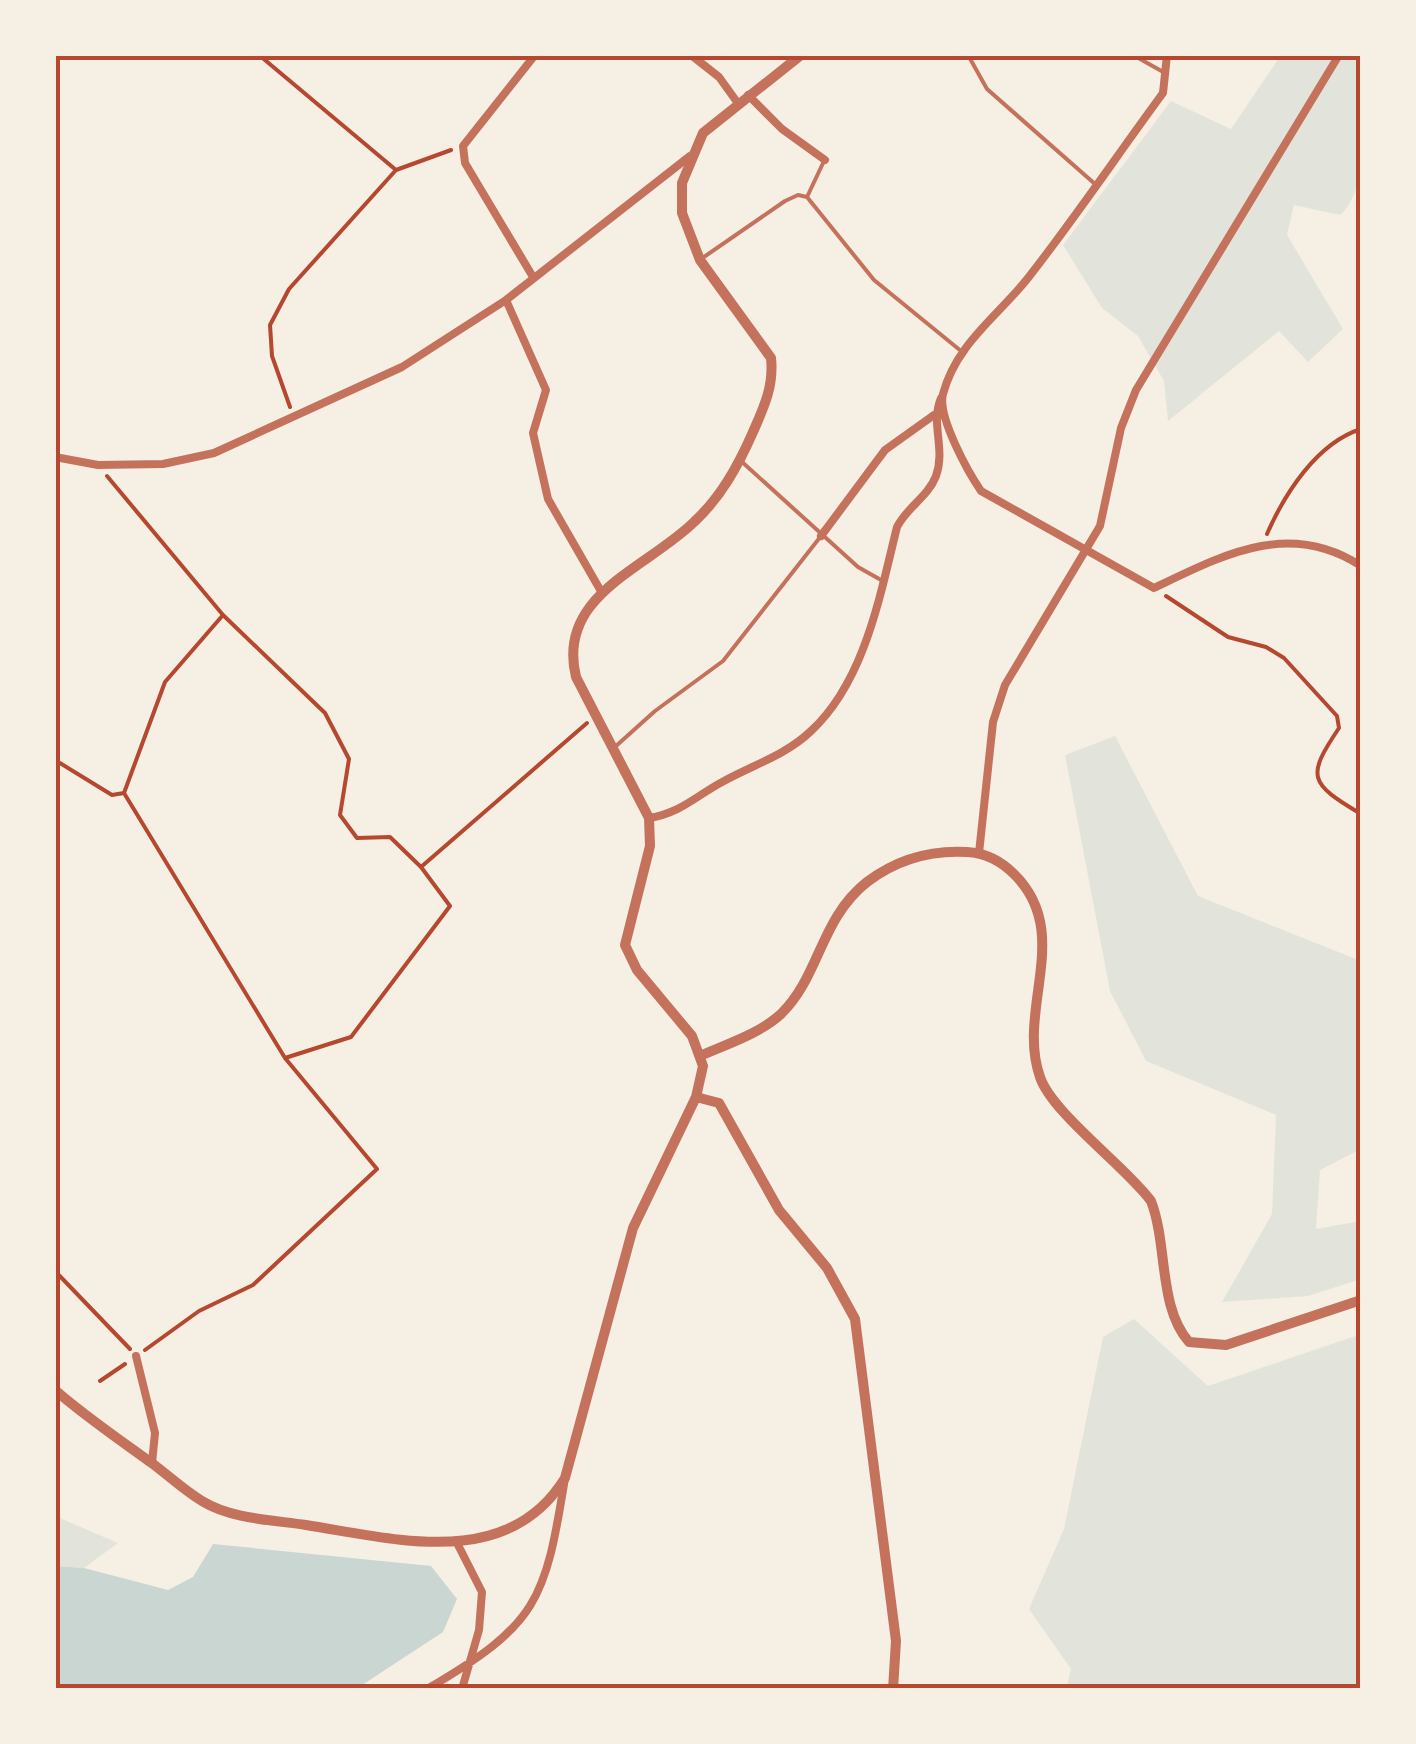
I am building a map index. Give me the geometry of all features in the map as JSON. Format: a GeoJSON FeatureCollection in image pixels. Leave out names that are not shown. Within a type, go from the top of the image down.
{"type":"FeatureCollection","features":[{"type":"Feature","properties":{"kind":"street"},"geometry":{"type":"LineString","coordinates":[[534,276],[480,192],[465,163],[463,146],[535,55]]}},
{"type":"Feature","properties":{"kind":"street"},"geometry":{"type":"LineString","coordinates":[[690,55],[824,160]]}},
{"type":"Feature","properties":{"kind":"street"},"geometry":{"type":"LineString","coordinates":[[427,1689],[470,1664],[512,1632],[533,1604],[551,1566],[565,1478],[632,1228],[702,1080],[700,1056],[692,1036],[630,960],[625,944],[650,846],[649,818],[595,716],[570,653],[586,610],[602,593],[692,525],[741,461],[768,398],[771,358],[700,260],[682,214],[682,182],[703,133],[742,98],[801,55]]}},
{"type":"Feature","properties":{"kind":"street"},"geometry":{"type":"LineString","coordinates":[[822,536],[885,450],[934,415],[961,352],[1026,280],[1163,93],[1167,55]]}},
{"type":"Feature","properties":{"kind":"street"},"geometry":{"type":"LineString","coordinates":[[979,852],[993,722],[1005,685],[1100,526],[1121,428],[1136,390],[1339,55]]}},
{"type":"Feature","properties":{"kind":"street"},"geometry":{"type":"LineString","coordinates":[[55,457],[98,465],[163,464],[214,453],[402,367],[506,300],[690,156]]}},
{"type":"Feature","properties":{"kind":"street"},"geometry":{"type":"LineString","coordinates":[[506,300],[546,390],[533,433],[548,499],[602,593]]}},
{"type":"Feature","properties":{"kind":"street"},"geometry":{"type":"LineString","coordinates":[[942,398],[966,470],[981,492],[1154,588],[1234,550],[1263,543],[1309,544],[1342,554],[1361,566]]}},
{"type":"Feature","properties":{"kind":"street"},"geometry":{"type":"LineString","coordinates":[[649,818],[675,814],[810,732],[834,704],[865,640],[904,514],[926,494],[936,474],[942,446],[934,415]]}},
{"type":"Feature","properties":{"kind":"street"},"geometry":{"type":"LineString","coordinates":[[700,1056],[778,1017],[802,986],[833,918],[867,882],[910,858],[979,852],[1005,865],[1036,901],[1042,922],[1036,1033],[1041,1082],[1151,1201],[1160,1226],[1172,1313],[1179,1330],[1190,1342],[1226,1345],[1361,1300]]}},
{"type":"Feature","properties":{"kind":"street"},"geometry":{"type":"LineString","coordinates":[[696,1096],[719,1104],[770,1196],[827,1268],[855,1319],[896,1641],[893,1689]]}},
{"type":"Feature","properties":{"kind":"street"},"geometry":{"type":"LineString","coordinates":[[136,1356],[155,1433],[152,1463]]}},
{"type":"Feature","properties":{"kind":"street"},"geometry":{"type":"LineString","coordinates":[[55,1390],[204,1502],[234,1514],[424,1543],[457,1544],[486,1537],[534,1516],[551,1500],[565,1478]]}},
{"type":"Feature","properties":{"kind":"street"},"geometry":{"type":"LineString","coordinates":[[457,1544],[482,1592],[480,1630],[462,1689]]}},
{"type":"Feature","properties":{"kind":"lane"},"geometry":{"type":"LineString","coordinates":[[968,55],[987,89],[1095,184]]}},
{"type":"Feature","properties":{"kind":"lane"},"geometry":{"type":"LineString","coordinates":[[1134,55],[1165,72]]}},
{"type":"Feature","properties":{"kind":"lane"},"geometry":{"type":"LineString","coordinates":[[807,197],[824,160]]}},
{"type":"Feature","properties":{"kind":"lane"},"geometry":{"type":"LineString","coordinates":[[700,260],[784,201],[798,194],[807,197],[874,280],[961,352]]}},
{"type":"Feature","properties":{"kind":"lane"},"geometry":{"type":"LineString","coordinates":[[741,461],[822,536],[883,582]]}},
{"type":"Feature","properties":{"kind":"lane"},"geometry":{"type":"LineString","coordinates":[[613,750],[655,711],[723,661],[822,536]]}},
{"type":"Feature","properties":{"kind":"path"},"geometry":{"type":"LineString","coordinates":[[259,55],[396,170]]}},
{"type":"Feature","properties":{"kind":"path"},"geometry":{"type":"LineString","coordinates":[[294,417],[272,356],[270,325],[289,289],[396,170],[463,146]]}},
{"type":"Feature","properties":{"kind":"path"},"geometry":{"type":"LineString","coordinates":[[1263,543],[1304,472],[1337,440],[1361,429]]}},
{"type":"Feature","properties":{"kind":"path"},"geometry":{"type":"LineString","coordinates":[[98,465],[223,614],[325,713],[344,742],[349,759],[340,815],[357,838],[390,837],[421,868],[450,906],[351,1038],[285,1058]]}},
{"type":"Feature","properties":{"kind":"path"},"geometry":{"type":"LineString","coordinates":[[1154,588],[1228,637],[1266,646],[1284,658],[1337,716],[1339,728],[1316,763],[1316,774],[1324,788],[1361,814]]}},
{"type":"Feature","properties":{"kind":"path"},"geometry":{"type":"LineString","coordinates":[[124,793],[166,682],[223,614]]}},
{"type":"Feature","properties":{"kind":"path"},"geometry":{"type":"LineString","coordinates":[[421,868],[595,716]]}},
{"type":"Feature","properties":{"kind":"path"},"geometry":{"type":"LineString","coordinates":[[55,760],[112,795],[124,793]]}},
{"type":"Feature","properties":{"kind":"path"},"geometry":{"type":"LineString","coordinates":[[100,1381],[199,1311],[253,1285],[377,1169],[285,1058],[124,793]]}},
{"type":"Feature","properties":{"kind":"path"},"geometry":{"type":"LineString","coordinates":[[55,1271],[136,1356]]}},
{"type":"Feature","properties":{"kind":"shaded area"},"geometry":{"type":"Polygon","coordinates":[[[1281,55],[1361,55],[1363,140],[1358,184],[1340,215],[1294,205],[1287,235],[1343,329],[1308,362],[1279,331],[1168,421],[1164,381],[1138,336],[1102,308],[1063,245],[1171,101],[1231,129],[1281,55]]]}},
{"type":"Feature","properties":{"kind":"shaded area"},"geometry":{"type":"Polygon","coordinates":[[[1115,736],[1198,896],[1361,961],[1361,1149],[1320,1170],[1316,1229],[1361,1221],[1361,1279],[1308,1296],[1222,1302],[1272,1214],[1276,1115],[1146,1061],[1110,991],[1065,755],[1115,736]]]}},
{"type":"Feature","properties":{"kind":"shaded area"},"geometry":{"type":"Polygon","coordinates":[[[1134,1319],[1208,1386],[1361,1334],[1361,1689],[1066,1689],[1071,1669],[1029,1609],[1064,1529],[1103,1337],[1134,1319]]]}},
{"type":"Feature","properties":{"kind":"shaded area"},"geometry":{"type":"Polygon","coordinates":[[[55,1516],[118,1543],[84,1568],[55,1566],[55,1516]]]}},
{"type":"Feature","properties":{"kind":"shaded area"},"geometry":{"type":"Polygon","coordinates":[[[213,1544],[431,1566],[457,1599],[443,1632],[356,1689],[55,1689],[55,1566],[84,1568],[168,1590],[193,1577],[213,1544]]]}}]}
